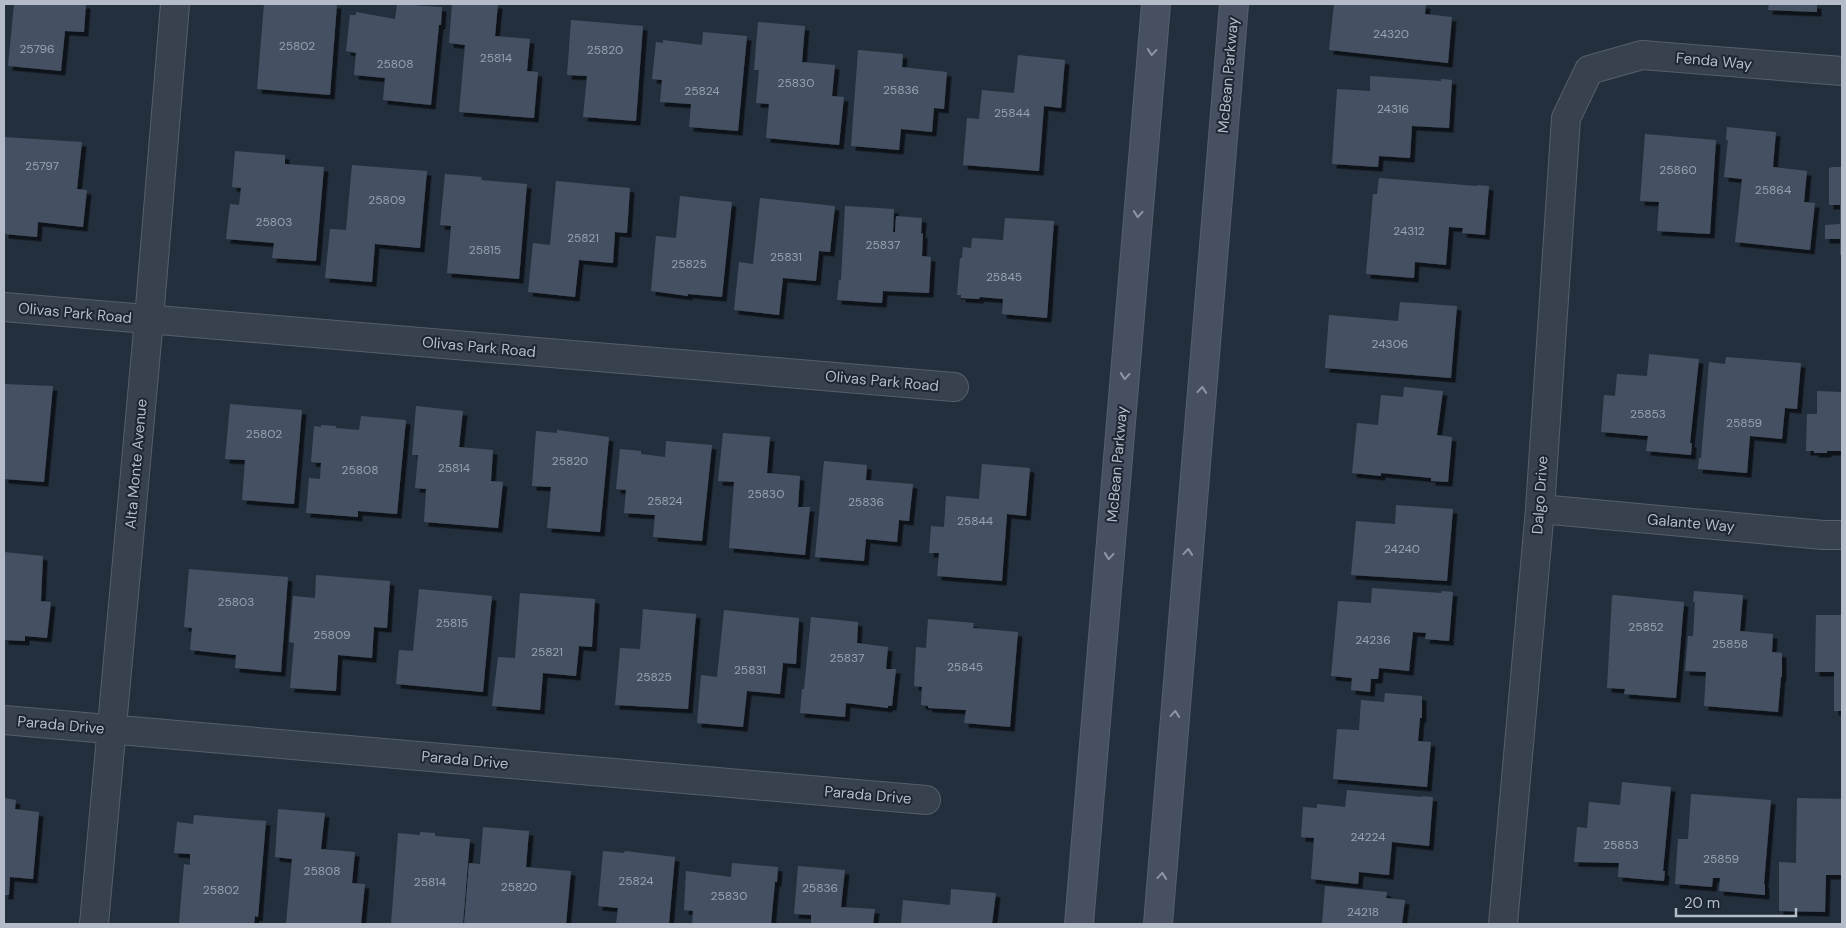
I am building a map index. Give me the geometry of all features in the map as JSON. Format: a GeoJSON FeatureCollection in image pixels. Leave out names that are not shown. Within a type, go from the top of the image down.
{"type":"FeatureCollection","features":[{"type":"Feature","properties":{"kind":"main road","name":"McBean Parkway"},"geometry":{"type":"LineString","coordinates":[[1079,924],[1156,4]]}},
{"type":"Feature","properties":{"kind":"main road","name":"McBean Parkway"},"geometry":{"type":"LineString","coordinates":[[1158,924],[1234,4]]}},
{"type":"Feature","properties":{"kind":"street","name":"Alta Monte Avenue"},"geometry":{"type":"LineString","coordinates":[[94,924],[149,320],[175,4]]}},
{"type":"Feature","properties":{"kind":"street","name":"Fenda Way"},"geometry":{"type":"LineString","coordinates":[[1589,70],[1642,55],[1842,71]]}},
{"type":"Feature","properties":{"kind":"street","name":"Dalgo Drive"},"geometry":{"type":"LineString","coordinates":[[1503,924],[1540,509],[1566,118],[1589,70]]}},
{"type":"Feature","properties":{"kind":"street","name":"Olivas Park Road"},"geometry":{"type":"LineString","coordinates":[[4,307],[954,386]]}},
{"type":"Feature","properties":{"kind":"street","name":"Galante Way"},"geometry":{"type":"LineString","coordinates":[[1540,509],[1842,535]]}},
{"type":"Feature","properties":{"kind":"street","name":"Parada Drive"},"geometry":{"type":"LineString","coordinates":[[4,720],[926,800]]}},
{"type":"Feature","properties":{"kind":"building"},"geometry":{"type":"Polygon","coordinates":[[[14,4],[86,4],[84,32],[65,31],[61,71],[8,66],[14,4]]]}},
{"type":"Feature","properties":{"kind":"building"},"geometry":{"type":"Polygon","coordinates":[[[264,4],[337,4],[330,95],[257,89],[264,4]]]}},
{"type":"Feature","properties":{"kind":"building"},"geometry":{"type":"Polygon","coordinates":[[[397,4],[442,7],[431,105],[383,100],[385,78],[354,75],[356,53],[346,51],[350,15],[356,15],[356,12],[395,19],[397,4]]]}},
{"type":"Feature","properties":{"kind":"building"},"geometry":{"type":"Polygon","coordinates":[[[452,4],[498,4],[495,36],[530,39],[527,71],[538,72],[534,118],[459,112],[465,45],[449,43],[452,4]]]}},
{"type":"Feature","properties":{"kind":"building"},"geometry":{"type":"Polygon","coordinates":[[[1334,4],[1426,4],[1425,14],[1452,17],[1448,63],[1329,50],[1334,4]]]}},
{"type":"Feature","properties":{"kind":"building"},"geometry":{"type":"Polygon","coordinates":[[[1769,4],[1817,4],[1817,12],[1768,10],[1769,4]]]}},
{"type":"Feature","properties":{"kind":"building"},"geometry":{"type":"Polygon","coordinates":[[[571,20],[643,26],[636,121],[583,117],[587,76],[567,75],[571,20]]]}},
{"type":"Feature","properties":{"kind":"building"},"geometry":{"type":"Polygon","coordinates":[[[758,22],[805,26],[802,62],[835,65],[832,96],[844,97],[839,145],[766,138],[769,104],[756,103],[759,70],[754,70],[758,22]]]}},
{"type":"Feature","properties":{"kind":"building"},"geometry":{"type":"Polygon","coordinates":[[[703,32],[747,36],[738,131],[689,127],[691,104],[660,102],[662,80],[652,79],[656,42],[663,43],[663,40],[702,45],[703,32]]]}},
{"type":"Feature","properties":{"kind":"building"},"geometry":{"type":"Polygon","coordinates":[[[858,50],[903,54],[902,67],[947,72],[944,109],[934,108],[932,132],[901,129],[899,150],[851,146],[858,50]]]}},
{"type":"Feature","properties":{"kind":"building"},"geometry":{"type":"Polygon","coordinates":[[[1018,55],[1065,60],[1061,108],[1044,106],[1039,171],[963,165],[967,118],[979,119],[982,90],[1014,93],[1018,55]]]}},
{"type":"Feature","properties":{"kind":"building"},"geometry":{"type":"Polygon","coordinates":[[[1370,76],[1441,81],[1441,79],[1452,80],[1449,128],[1412,126],[1410,158],[1379,156],[1378,167],[1332,164],[1337,89],[1370,91],[1370,76]]]}},
{"type":"Feature","properties":{"kind":"building"},"geometry":{"type":"Polygon","coordinates":[[[1727,127],[1776,132],[1773,167],[1807,171],[1804,202],[1815,203],[1810,250],[1735,242],[1742,179],[1724,177],[1728,140],[1726,140],[1727,127]]]}},
{"type":"Feature","properties":{"kind":"building"},"geometry":{"type":"Polygon","coordinates":[[[1645,134],[1716,140],[1710,234],[1657,231],[1659,202],[1640,201],[1645,134]]]}},
{"type":"Feature","properties":{"kind":"building"},"geometry":{"type":"Polygon","coordinates":[[[4,137],[82,142],[77,189],[87,190],[83,227],[38,222],[37,237],[4,234],[4,137]]]}},
{"type":"Feature","properties":{"kind":"building"},"geometry":{"type":"Polygon","coordinates":[[[235,151],[285,155],[285,164],[324,167],[316,261],[272,258],[274,243],[226,239],[230,204],[239,205],[241,188],[232,187],[235,151]]]}},
{"type":"Feature","properties":{"kind":"building"},"geometry":{"type":"Polygon","coordinates":[[[352,165],[427,171],[420,248],[375,244],[372,282],[325,278],[330,229],[346,230],[352,165]]]}},
{"type":"Feature","properties":{"kind":"building"},"geometry":{"type":"Polygon","coordinates":[[[1842,167],[1842,255],[1840,255],[1840,239],[1825,239],[1825,225],[1840,224],[1840,205],[1829,205],[1829,168],[1842,167]]]}},
{"type":"Feature","properties":{"kind":"building"},"geometry":{"type":"Polygon","coordinates":[[[445,174],[482,177],[481,180],[527,184],[519,279],[447,273],[451,226],[440,225],[445,174]]]}},
{"type":"Feature","properties":{"kind":"building"},"geometry":{"type":"Polygon","coordinates":[[[1379,178],[1489,186],[1485,235],[1462,233],[1463,228],[1449,227],[1446,265],[1415,262],[1414,278],[1366,274],[1373,194],[1377,194],[1379,178]]]}},
{"type":"Feature","properties":{"kind":"building"},"geometry":{"type":"Polygon","coordinates":[[[556,181],[630,188],[627,233],[615,232],[613,263],[579,260],[575,297],[528,292],[533,243],[550,245],[556,181]]]}},
{"type":"Feature","properties":{"kind":"building"},"geometry":{"type":"Polygon","coordinates":[[[680,196],[732,202],[722,297],[688,294],[688,296],[651,291],[656,236],[676,238],[680,196]]]}},
{"type":"Feature","properties":{"kind":"building"},"geometry":{"type":"Polygon","coordinates":[[[760,198],[835,206],[830,252],[819,251],[816,281],[783,278],[779,315],[734,310],[739,262],[753,264],[760,198]]]}},
{"type":"Feature","properties":{"kind":"building"},"geometry":{"type":"Polygon","coordinates":[[[845,206],[894,209],[893,232],[895,232],[896,216],[922,218],[922,256],[931,257],[929,293],[883,291],[882,303],[837,300],[839,280],[841,280],[845,206]]]}},
{"type":"Feature","properties":{"kind":"building"},"geometry":{"type":"Polygon","coordinates":[[[1005,218],[1054,221],[1047,318],[1002,314],[1003,299],[961,298],[961,295],[957,295],[960,258],[962,258],[963,247],[971,248],[972,238],[1003,240],[1005,218]]]}},
{"type":"Feature","properties":{"kind":"building"},"geometry":{"type":"Polygon","coordinates":[[[1400,302],[1457,306],[1451,378],[1325,368],[1329,315],[1398,321],[1400,302]]]}},
{"type":"Feature","properties":{"kind":"building"},"geometry":{"type":"Polygon","coordinates":[[[1649,354],[1699,359],[1690,443],[1692,443],[1691,455],[1646,451],[1648,436],[1601,432],[1604,395],[1615,396],[1617,374],[1647,376],[1649,354]]]}},
{"type":"Feature","properties":{"kind":"building"},"geometry":{"type":"Polygon","coordinates":[[[1726,357],[1801,363],[1797,409],[1785,408],[1782,439],[1750,436],[1747,473],[1698,469],[1699,458],[1701,458],[1709,362],[1725,364],[1726,357]]]}},
{"type":"Feature","properties":{"kind":"building"},"geometry":{"type":"Polygon","coordinates":[[[4,384],[53,386],[44,482],[4,479],[4,384]]]}},
{"type":"Feature","properties":{"kind":"building"},"geometry":{"type":"Polygon","coordinates":[[[1404,387],[1443,391],[1437,435],[1452,437],[1448,482],[1431,481],[1431,478],[1381,473],[1381,476],[1352,473],[1357,423],[1378,425],[1381,395],[1403,397],[1404,387]]]}},
{"type":"Feature","properties":{"kind":"building"},"geometry":{"type":"Polygon","coordinates":[[[1817,391],[1842,392],[1842,451],[1814,453],[1814,451],[1806,451],[1807,414],[1817,414],[1817,391]]]}},
{"type":"Feature","properties":{"kind":"building"},"geometry":{"type":"Polygon","coordinates":[[[230,404],[302,410],[294,504],[242,500],[245,460],[225,459],[230,404]]]}},
{"type":"Feature","properties":{"kind":"building"},"geometry":{"type":"Polygon","coordinates":[[[416,406],[463,411],[459,447],[493,450],[491,481],[503,482],[498,528],[424,522],[426,489],[415,488],[418,455],[412,455],[416,406]]]}},
{"type":"Feature","properties":{"kind":"building"},"geometry":{"type":"Polygon","coordinates":[[[361,416],[406,420],[397,514],[358,511],[358,517],[306,513],[309,478],[320,479],[321,463],[311,462],[314,426],[336,426],[336,428],[359,430],[361,416]]]}},
{"type":"Feature","properties":{"kind":"building"},"geometry":{"type":"Polygon","coordinates":[[[557,430],[609,437],[600,532],[547,528],[551,487],[532,486],[536,431],[557,433],[557,430]]]}},
{"type":"Feature","properties":{"kind":"building"},"geometry":{"type":"Polygon","coordinates":[[[723,433],[770,437],[767,473],[800,476],[798,507],[810,507],[805,555],[729,548],[734,482],[718,481],[723,433]]]}},
{"type":"Feature","properties":{"kind":"building"},"geometry":{"type":"Polygon","coordinates":[[[666,441],[712,445],[702,541],[653,537],[655,515],[624,513],[626,490],[616,489],[620,449],[641,451],[641,454],[665,457],[666,441]]]}},
{"type":"Feature","properties":{"kind":"building"},"geometry":{"type":"Polygon","coordinates":[[[824,461],[867,465],[866,480],[913,484],[909,521],[899,520],[897,542],[866,539],[864,561],[815,557],[824,461]]]}},
{"type":"Feature","properties":{"kind":"building"},"geometry":{"type":"Polygon","coordinates":[[[982,464],[1030,468],[1026,516],[1007,514],[1002,581],[937,576],[939,553],[929,553],[931,526],[944,527],[946,496],[979,499],[982,464]]]}},
{"type":"Feature","properties":{"kind":"building"},"geometry":{"type":"Polygon","coordinates":[[[1396,505],[1453,509],[1447,581],[1351,575],[1356,521],[1395,524],[1396,505]]]}},
{"type":"Feature","properties":{"kind":"building"},"geometry":{"type":"Polygon","coordinates":[[[4,552],[43,556],[41,601],[51,602],[47,638],[25,636],[25,641],[4,640],[4,552]]]}},
{"type":"Feature","properties":{"kind":"building"},"geometry":{"type":"Polygon","coordinates":[[[189,569],[288,577],[281,672],[235,668],[236,655],[190,650],[192,628],[184,627],[189,569]]]}},
{"type":"Feature","properties":{"kind":"building"},"geometry":{"type":"Polygon","coordinates":[[[316,575],[390,581],[387,628],[374,627],[372,658],[338,655],[336,691],[290,688],[294,643],[289,642],[293,596],[315,598],[316,575]]]}},
{"type":"Feature","properties":{"kind":"building"},"geometry":{"type":"Polygon","coordinates":[[[1372,588],[1441,593],[1442,591],[1453,592],[1449,641],[1425,639],[1426,633],[1413,632],[1409,671],[1379,668],[1378,679],[1371,679],[1370,692],[1351,690],[1352,678],[1331,676],[1338,601],[1371,603],[1372,588]]]}},
{"type":"Feature","properties":{"kind":"building"},"geometry":{"type":"Polygon","coordinates":[[[419,589],[492,596],[483,692],[396,684],[399,650],[413,651],[419,589]]]}},
{"type":"Feature","properties":{"kind":"building"},"geometry":{"type":"Polygon","coordinates":[[[1694,591],[1743,595],[1740,631],[1773,634],[1772,652],[1782,653],[1782,677],[1778,712],[1704,706],[1706,672],[1685,671],[1688,636],[1693,636],[1694,591]]]}},
{"type":"Feature","properties":{"kind":"building"},"geometry":{"type":"Polygon","coordinates":[[[520,593],[595,599],[592,647],[579,646],[576,676],[543,673],[540,710],[492,706],[498,657],[515,658],[520,593]]]}},
{"type":"Feature","properties":{"kind":"building"},"geometry":{"type":"Polygon","coordinates":[[[1612,596],[1684,602],[1676,698],[1624,694],[1625,689],[1607,688],[1612,596]]]}},
{"type":"Feature","properties":{"kind":"building"},"geometry":{"type":"Polygon","coordinates":[[[643,609],[696,614],[688,709],[615,705],[620,648],[640,649],[643,609]]]}},
{"type":"Feature","properties":{"kind":"building"},"geometry":{"type":"Polygon","coordinates":[[[724,610],[799,618],[796,664],[783,663],[780,694],[747,691],[743,727],[697,723],[701,675],[717,677],[724,610]]]}},
{"type":"Feature","properties":{"kind":"building"},"geometry":{"type":"Polygon","coordinates":[[[1816,615],[1842,615],[1842,711],[1834,711],[1834,672],[1815,672],[1816,615]]]}},
{"type":"Feature","properties":{"kind":"building"},"geometry":{"type":"Polygon","coordinates":[[[811,617],[858,622],[857,643],[888,647],[886,669],[896,669],[892,706],[888,706],[888,708],[846,703],[845,717],[800,713],[811,617]]]}},
{"type":"Feature","properties":{"kind":"building"},"geometry":{"type":"Polygon","coordinates":[[[928,619],[974,623],[973,628],[1018,632],[1010,727],[964,723],[966,710],[928,708],[928,706],[921,705],[922,687],[914,686],[916,647],[926,648],[928,619]]]}},
{"type":"Feature","properties":{"kind":"building"},"geometry":{"type":"Polygon","coordinates":[[[1385,693],[1422,696],[1422,718],[1420,718],[1418,741],[1431,742],[1427,787],[1333,779],[1337,729],[1359,730],[1361,700],[1384,702],[1385,693]]]}},
{"type":"Feature","properties":{"kind":"building"},"geometry":{"type":"Polygon","coordinates":[[[1622,782],[1671,787],[1663,871],[1665,871],[1664,881],[1618,877],[1619,863],[1574,862],[1577,827],[1587,828],[1589,802],[1620,805],[1622,782]]]}},
{"type":"Feature","properties":{"kind":"building"},"geometry":{"type":"Polygon","coordinates":[[[1347,790],[1433,797],[1429,846],[1392,842],[1389,875],[1359,872],[1358,884],[1311,879],[1314,838],[1301,837],[1303,807],[1317,808],[1317,804],[1345,807],[1347,790]]]}},
{"type":"Feature","properties":{"kind":"building"},"geometry":{"type":"Polygon","coordinates":[[[1691,794],[1771,800],[1764,884],[1765,895],[1719,891],[1720,878],[1713,878],[1712,887],[1675,884],[1678,839],[1688,839],[1691,794]]]}},
{"type":"Feature","properties":{"kind":"building"},"geometry":{"type":"Polygon","coordinates":[[[4,798],[16,800],[15,809],[39,812],[33,879],[10,877],[9,895],[4,895],[4,798]]]}},
{"type":"Feature","properties":{"kind":"building"},"geometry":{"type":"Polygon","coordinates":[[[1797,798],[1842,799],[1842,875],[1826,875],[1825,912],[1779,911],[1779,862],[1796,863],[1797,798]]]}},
{"type":"Feature","properties":{"kind":"building"},"geometry":{"type":"Polygon","coordinates":[[[278,809],[325,813],[321,849],[355,852],[352,883],[365,884],[361,924],[286,924],[292,859],[275,857],[278,809]]]}},
{"type":"Feature","properties":{"kind":"building"},"geometry":{"type":"Polygon","coordinates":[[[194,815],[266,821],[258,917],[255,916],[254,924],[179,923],[184,864],[190,865],[190,854],[174,853],[177,822],[193,824],[194,815]]]}},
{"type":"Feature","properties":{"kind":"building"},"geometry":{"type":"Polygon","coordinates":[[[483,827],[529,831],[526,867],[571,871],[566,924],[464,924],[469,863],[480,864],[483,827]]]}},
{"type":"Feature","properties":{"kind":"building"},"geometry":{"type":"Polygon","coordinates":[[[420,832],[435,833],[435,836],[470,839],[463,924],[391,924],[398,833],[420,835],[420,832]]]}},
{"type":"Feature","properties":{"kind":"building"},"geometry":{"type":"Polygon","coordinates":[[[603,851],[624,853],[625,851],[675,857],[669,924],[616,924],[618,908],[598,906],[603,851]]]}},
{"type":"Feature","properties":{"kind":"building"},"geometry":{"type":"Polygon","coordinates":[[[732,863],[778,867],[771,924],[692,924],[693,911],[684,910],[686,871],[731,877],[732,863]]]}},
{"type":"Feature","properties":{"kind":"building"},"geometry":{"type":"Polygon","coordinates":[[[798,866],[845,870],[841,907],[875,909],[873,924],[811,924],[811,915],[794,914],[798,866]]]}},
{"type":"Feature","properties":{"kind":"building"},"geometry":{"type":"Polygon","coordinates":[[[1325,886],[1387,892],[1386,898],[1405,900],[1402,924],[1322,924],[1325,886]]]}},
{"type":"Feature","properties":{"kind":"building"},"geometry":{"type":"Polygon","coordinates":[[[951,889],[996,893],[992,924],[901,924],[903,900],[950,905],[951,889]]]}}]}
